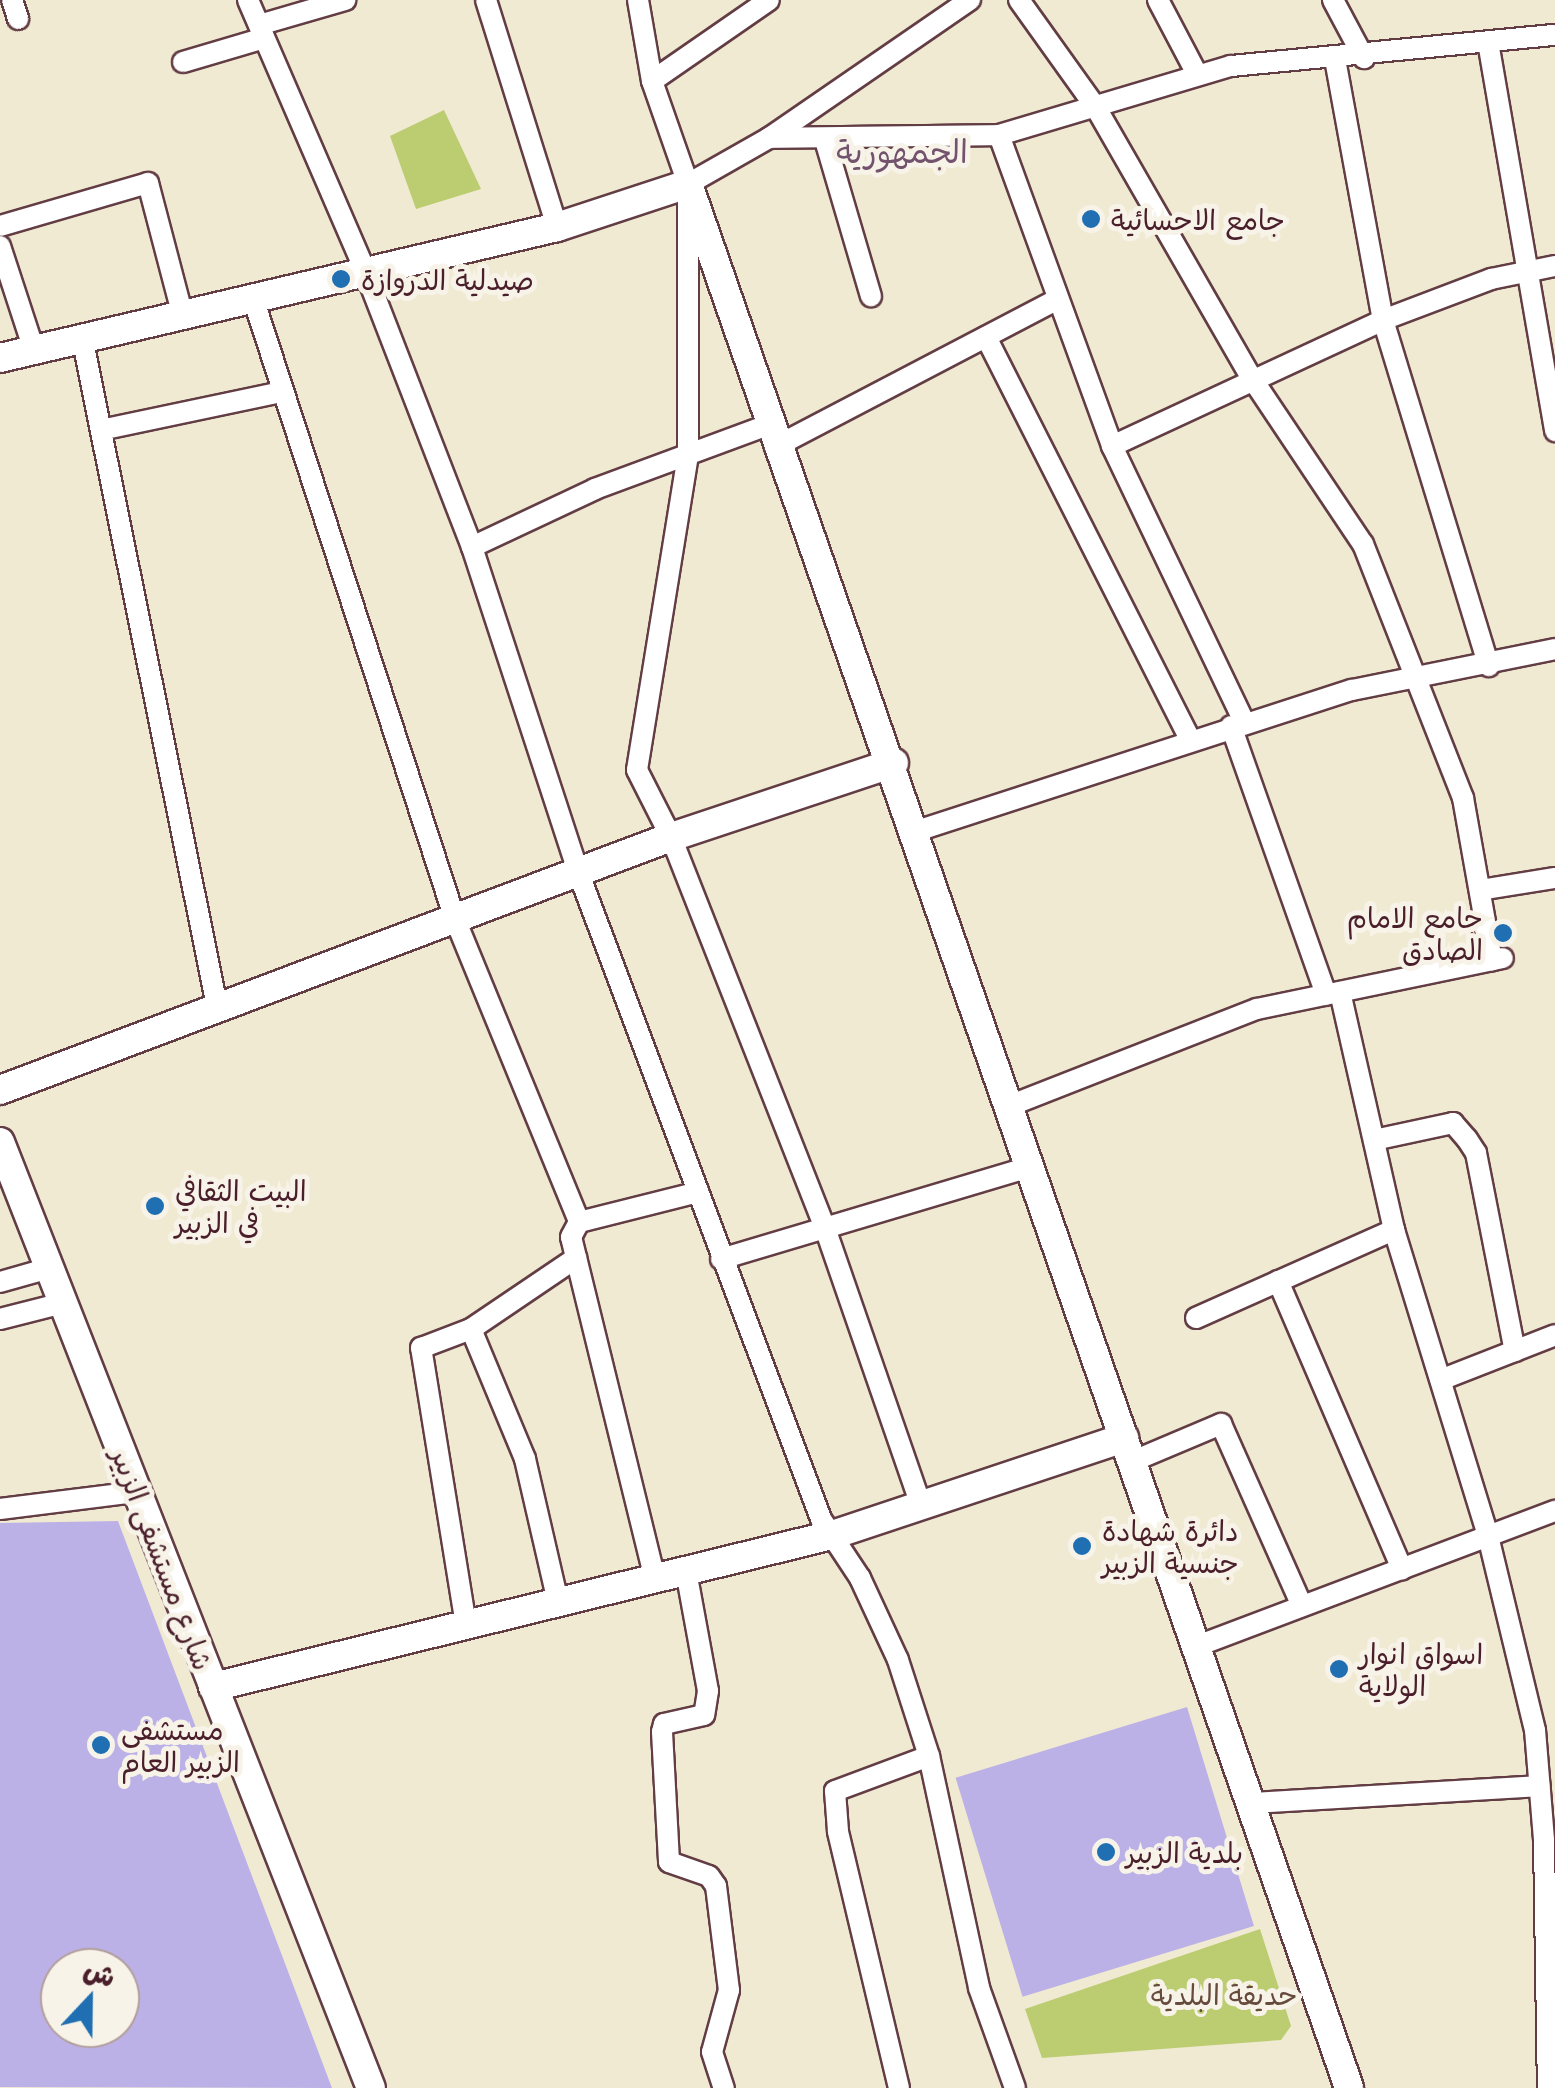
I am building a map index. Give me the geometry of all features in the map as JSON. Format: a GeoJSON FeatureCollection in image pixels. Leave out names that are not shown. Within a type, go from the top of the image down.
{"type":"FeatureCollection","features":[{"type":"Feature","properties":{"kind":"street"},"geometry":{"type":"LineString","coordinates":[[248,0],[364,271],[472,547],[579,874],[721,1259],[832,1535],[898,1660],[930,1756],[979,1988],[1015,2088]]}},
{"type":"Feature","properties":{"kind":"street"},"geometry":{"type":"LineString","coordinates":[[183,62],[344,0]]}},
{"type":"Feature","properties":{"kind":"street"},"geometry":{"type":"LineString","coordinates":[[486,0],[557,228]]}},
{"type":"Feature","properties":{"kind":"street"},"geometry":{"type":"LineString","coordinates":[[638,0],[652,82],[772,436],[894,764],[1029,1167],[1254,1803],[1349,2088]]}},
{"type":"Feature","properties":{"kind":"street"},"geometry":{"type":"LineString","coordinates":[[652,82],[769,0]]}},
{"type":"Feature","properties":{"kind":"street"},"geometry":{"type":"LineString","coordinates":[[0,358],[252,295],[557,228],[688,184],[769,138],[970,0]]}},
{"type":"Feature","properties":{"kind":"street"},"geometry":{"type":"LineString","coordinates":[[1009,1106],[1257,1009],[1498,959],[1463,798],[1363,544],[1251,376],[1095,106],[1019,0]]}},
{"type":"Feature","properties":{"kind":"street"},"geometry":{"type":"LineString","coordinates":[[1158,0],[1197,74]]}},
{"type":"Feature","properties":{"kind":"street"},"geometry":{"type":"LineString","coordinates":[[1337,1],[1364,58]]}},
{"type":"Feature","properties":{"kind":"street"},"geometry":{"type":"LineString","coordinates":[[769,138],[998,136],[1197,74],[1555,35]]}},
{"type":"Feature","properties":{"kind":"street"},"geometry":{"type":"LineString","coordinates":[[1488,42],[1555,431]]}},
{"type":"Feature","properties":{"kind":"street"},"geometry":{"type":"LineString","coordinates":[[1336,59],[1383,320],[1489,666]]}},
{"type":"Feature","properties":{"kind":"street"},"geometry":{"type":"LineString","coordinates":[[998,136],[1054,301],[1112,446],[1238,724],[1333,993],[1374,1140],[1394,1230],[1443,1379],[1488,1536],[1535,1730],[1539,1786],[1550,1839],[1548,2088]]}},
{"type":"Feature","properties":{"kind":"street"},"geometry":{"type":"LineString","coordinates":[[825,140],[871,296]]}},
{"type":"Feature","properties":{"kind":"street"},"geometry":{"type":"LineString","coordinates":[[0,226],[148,182],[182,313]]}},
{"type":"Feature","properties":{"kind":"street"},"geometry":{"type":"LineString","coordinates":[[688,184],[688,454],[637,770],[671,837],[824,1228],[921,1506]]}},
{"type":"Feature","properties":{"kind":"street"},"geometry":{"type":"LineString","coordinates":[[0,246],[34,350]]}},
{"type":"Feature","properties":{"kind":"street"},"geometry":{"type":"LineString","coordinates":[[1112,446],[1251,376],[1383,320],[1555,266]]}},
{"type":"Feature","properties":{"kind":"street"},"geometry":{"type":"LineString","coordinates":[[252,295],[280,392],[455,919],[578,1222],[571,1238],[655,1579]]}},
{"type":"Feature","properties":{"kind":"street"},"geometry":{"type":"LineString","coordinates":[[472,547],[595,489],[688,454],[772,436],[986,337],[1054,301]]}},
{"type":"Feature","properties":{"kind":"street"},"geometry":{"type":"LineString","coordinates":[[82,337],[218,1010]]}},
{"type":"Feature","properties":{"kind":"street"},"geometry":{"type":"LineString","coordinates":[[986,337],[1189,738]]}},
{"type":"Feature","properties":{"kind":"street"},"geometry":{"type":"LineString","coordinates":[[101,430],[280,392]]}},
{"type":"Feature","properties":{"kind":"street"},"geometry":{"type":"LineString","coordinates":[[917,831],[1238,724],[1415,675],[1489,666],[1555,649]]}},
{"type":"Feature","properties":{"kind":"street"},"geometry":{"type":"LineString","coordinates":[[0,1090],[671,837],[894,764]]}},
{"type":"Feature","properties":{"kind":"street"},"geometry":{"type":"LineString","coordinates":[[1480,890],[1555,878]]}},
{"type":"Feature","properties":{"kind":"street"},"geometry":{"type":"LineString","coordinates":[[1374,1140],[1453,1124],[1467,1139],[1476,1153],[1515,1350]]}},
{"type":"Feature","properties":{"kind":"street","name":"شارع مستشفى الزبير"},"geometry":{"type":"LineString","coordinates":[[0,1142],[370,2088]]}},
{"type":"Feature","properties":{"kind":"street"},"geometry":{"type":"LineString","coordinates":[[721,1259],[1029,1167]]}},
{"type":"Feature","properties":{"kind":"street"},"geometry":{"type":"LineString","coordinates":[[578,1222],[698,1192]]}},
{"type":"Feature","properties":{"kind":"street"},"geometry":{"type":"LineString","coordinates":[[1196,1318],[1394,1230]]}},
{"type":"Feature","properties":{"kind":"street"},"geometry":{"type":"LineString","coordinates":[[466,1625],[421,1348],[471,1329],[576,1258]]}},
{"type":"Feature","properties":{"kind":"street"},"geometry":{"type":"LineString","coordinates":[[0,1282],[49,1268]]}},
{"type":"Feature","properties":{"kind":"street"},"geometry":{"type":"LineString","coordinates":[[1278,1282],[1402,1569]]}},
{"type":"Feature","properties":{"kind":"street"},"geometry":{"type":"LineString","coordinates":[[0,1319],[63,1303]]}},
{"type":"Feature","properties":{"kind":"street"},"geometry":{"type":"LineString","coordinates":[[471,1329],[525,1459],[558,1602]]}},
{"type":"Feature","properties":{"kind":"street"},"geometry":{"type":"LineString","coordinates":[[1443,1379],[1555,1335]]}},
{"type":"Feature","properties":{"kind":"street"},"geometry":{"type":"LineString","coordinates":[[213,1687],[832,1535],[921,1506],[1221,1424],[1302,1606]]}},
{"type":"Feature","properties":{"kind":"street"},"geometry":{"type":"LineString","coordinates":[[0,1509],[137,1492]]}},
{"type":"Feature","properties":{"kind":"street"},"geometry":{"type":"LineString","coordinates":[[1197,1646],[1555,1511]]}},
{"type":"Feature","properties":{"kind":"street"},"geometry":{"type":"LineString","coordinates":[[686,1572],[708,1691],[704,1714],[664,1724],[662,1732],[669,1862],[709,1876],[716,1886],[729,1990],[712,2052],[724,2088]]}},
{"type":"Feature","properties":{"kind":"street"},"geometry":{"type":"LineString","coordinates":[[899,2088],[838,1831],[835,1791],[930,1756]]}},
{"type":"Feature","properties":{"kind":"street"},"geometry":{"type":"LineString","coordinates":[[1254,1803],[1539,1786]]}},
{"type":"Feature","properties":{"kind":"green space"},"geometry":{"type":"Polygon","coordinates":[[[444,110],[481,189],[416,209],[390,136],[444,110]]]}},
{"type":"Feature","properties":{"kind":"green space","name":"حديقة البلدية"},"geometry":{"type":"Polygon","coordinates":[[[1260,1929],[1291,2026],[1281,2040],[1042,2058],[1025,2009],[1260,1929]]]}},
{"type":"Feature","properties":{"kind":"building","name":"مستشفى الزبير العام"},"geometry":{"type":"Polygon","coordinates":[[[118,1521],[332,2088],[0,2087],[0,1523],[118,1521]]]}},
{"type":"Feature","properties":{"kind":"building","name":"بلدية الزبير"},"geometry":{"type":"Polygon","coordinates":[[[1187,1707],[1254,1926],[1023,1997],[956,1778],[1187,1707]]]}},
{"type":"Feature","properties":{"kind":"place","name":"جامع الاحسائية"},"geometry":{"type":"Point","coordinates":[1091,219]}},
{"type":"Feature","properties":{"kind":"place","name":"صيدلية الدروازة"},"geometry":{"type":"Point","coordinates":[341,279]}},
{"type":"Feature","properties":{"kind":"place","name":"جامع الامام الصادق"},"geometry":{"type":"Point","coordinates":[1503,933]}},
{"type":"Feature","properties":{"kind":"place","name":"البيت الثقافي في الزبير"},"geometry":{"type":"Point","coordinates":[155,1206]}},
{"type":"Feature","properties":{"kind":"place","name":"دائرة شهادة جنسية الزبير"},"geometry":{"type":"Point","coordinates":[1082,1546]}},
{"type":"Feature","properties":{"kind":"place","name":"اسواق انوار الولاية"},"geometry":{"type":"Point","coordinates":[1339,1669]}},
{"type":"Feature","properties":{"kind":"place","name":"مستشفى الزبير العام"},"geometry":{"type":"Point","coordinates":[101,1745]}},
{"type":"Feature","properties":{"kind":"place","name":"بلدية الزبير"},"geometry":{"type":"Point","coordinates":[1106,1852]}},
{"type":"Feature","properties":{"kind":"district","name":"الجمهورية"},"geometry":{"type":"Point","coordinates":[902,150]}}]}
